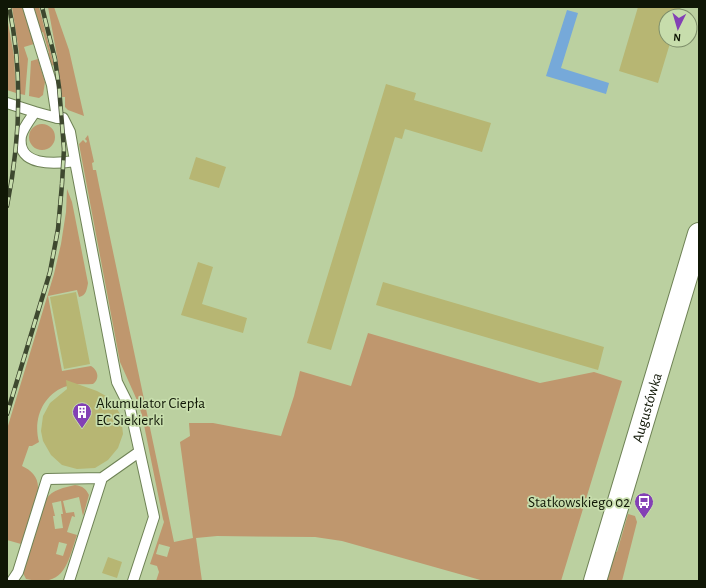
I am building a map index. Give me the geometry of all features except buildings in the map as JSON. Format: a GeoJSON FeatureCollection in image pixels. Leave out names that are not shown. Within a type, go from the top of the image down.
{"type":"FeatureCollection","features":[{"type":"Feature","properties":{"kind":"street","name":"Augustówka"},"geometry":{"type":"LineString","coordinates":[[594,581],[699,234]]}},
{"type":"Feature","properties":{"kind":"lane"},"geometry":{"type":"LineString","coordinates":[[28,7],[52,85],[57,118]]}},
{"type":"Feature","properties":{"kind":"lane"},"geometry":{"type":"LineString","coordinates":[[7,103],[57,118],[63,118],[70,132],[117,382],[130,408],[154,517],[133,581]]}},
{"type":"Feature","properties":{"kind":"lane"},"geometry":{"type":"LineString","coordinates":[[35,112],[21,135],[22,151],[26,156],[50,163],[75,161]]}},
{"type":"Feature","properties":{"kind":"lane"},"geometry":{"type":"LineString","coordinates":[[15,580],[47,479],[102,478],[139,452]]}},
{"type":"Feature","properties":{"kind":"lane"},"geometry":{"type":"LineString","coordinates":[[69,581],[102,478]]}},
{"type":"Feature","properties":{"kind":"lane"},"geometry":{"type":"LineString","coordinates":[[7,569],[15,580]]}},
{"type":"Feature","properties":{"kind":"shaded area"},"geometry":{"type":"Polygon","coordinates":[[[12,7],[23,7],[34,44],[24,47],[28,59],[25,95],[20,94],[19,52],[12,7]]]}},
{"type":"Feature","properties":{"kind":"shaded area"},"geometry":{"type":"Polygon","coordinates":[[[34,7],[39,7],[54,65],[51,66],[43,32],[41,33],[34,7]]]}},
{"type":"Feature","properties":{"kind":"shaded area"},"geometry":{"type":"Polygon","coordinates":[[[48,7],[54,7],[69,50],[84,116],[68,110],[65,107],[65,97],[62,97],[57,56],[48,7]]]}},
{"type":"Feature","properties":{"kind":"shaded area"},"geometry":{"type":"Polygon","coordinates":[[[7,17],[14,56],[16,93],[7,90],[7,17]]]}},
{"type":"Feature","properties":{"kind":"shaded area"},"geometry":{"type":"Polygon","coordinates":[[[38,59],[45,82],[43,95],[39,98],[29,96],[31,61],[38,59]]]}},
{"type":"Feature","properties":{"kind":"shaded area"},"geometry":{"type":"Polygon","coordinates":[[[42,124],[51,128],[55,137],[51,146],[42,150],[33,146],[29,137],[33,128],[42,124]]]}},
{"type":"Feature","properties":{"kind":"shaded area"},"geometry":{"type":"Polygon","coordinates":[[[88,135],[94,162],[92,163],[93,170],[96,170],[174,542],[193,538],[180,442],[190,436],[189,423],[213,423],[281,436],[294,396],[300,371],[351,386],[368,333],[540,383],[594,372],[622,381],[561,581],[484,581],[342,541],[315,537],[217,536],[196,538],[202,581],[156,581],[159,572],[157,566],[150,564],[164,522],[142,415],[120,362],[79,144],[83,140],[86,143],[87,141],[85,139],[88,135]],[[159,544],[156,554],[167,557],[170,547],[159,544]]]}},
{"type":"Feature","properties":{"kind":"shaded area"},"geometry":{"type":"Polygon","coordinates":[[[67,189],[72,202],[88,285],[85,294],[79,297],[77,290],[48,296],[62,371],[91,366],[97,372],[97,380],[93,384],[71,385],[56,391],[50,396],[41,410],[37,425],[39,442],[29,446],[22,466],[33,474],[37,480],[38,487],[34,507],[21,544],[7,540],[7,429],[54,274],[66,212],[67,189]]]}},
{"type":"Feature","properties":{"kind":"shaded area"},"geometry":{"type":"Polygon","coordinates":[[[75,485],[85,489],[89,495],[83,516],[79,497],[63,501],[66,513],[74,512],[75,517],[72,516],[67,532],[77,535],[67,564],[57,577],[49,580],[39,581],[26,579],[23,573],[46,499],[55,491],[75,485]],[[61,501],[52,503],[55,516],[53,516],[55,529],[63,528],[61,501]],[[59,542],[56,554],[63,556],[67,544],[59,542]]]}},
{"type":"Feature","properties":{"kind":"shaded area"},"geometry":{"type":"Polygon","coordinates":[[[628,514],[635,516],[637,522],[622,581],[604,581],[613,551],[617,552],[628,514]]]}},
{"type":"Feature","properties":{"kind":"water"},"geometry":{"type":"Polygon","coordinates":[[[567,10],[578,13],[561,68],[609,83],[606,94],[546,76],[567,10]]]}},
{"type":"Feature","properties":{"kind":"railway"},"geometry":{"type":"LineString","coordinates":[[7,206],[15,157],[18,106],[16,56],[9,7]]}},
{"type":"Feature","properties":{"kind":"railway"},"geometry":{"type":"LineString","coordinates":[[7,414],[50,272],[58,229],[62,184],[64,149],[59,87],[55,59],[42,7]]}},
{"type":"Feature","properties":{"kind":"place","name":"Akumulator Ciepła EC Siekierki"},"geometry":{"type":"Point","coordinates":[82,429]}},
{"type":"Feature","properties":{"kind":"place","name":"Statkowskiego 02"},"geometry":{"type":"Point","coordinates":[644,519]}}]}
